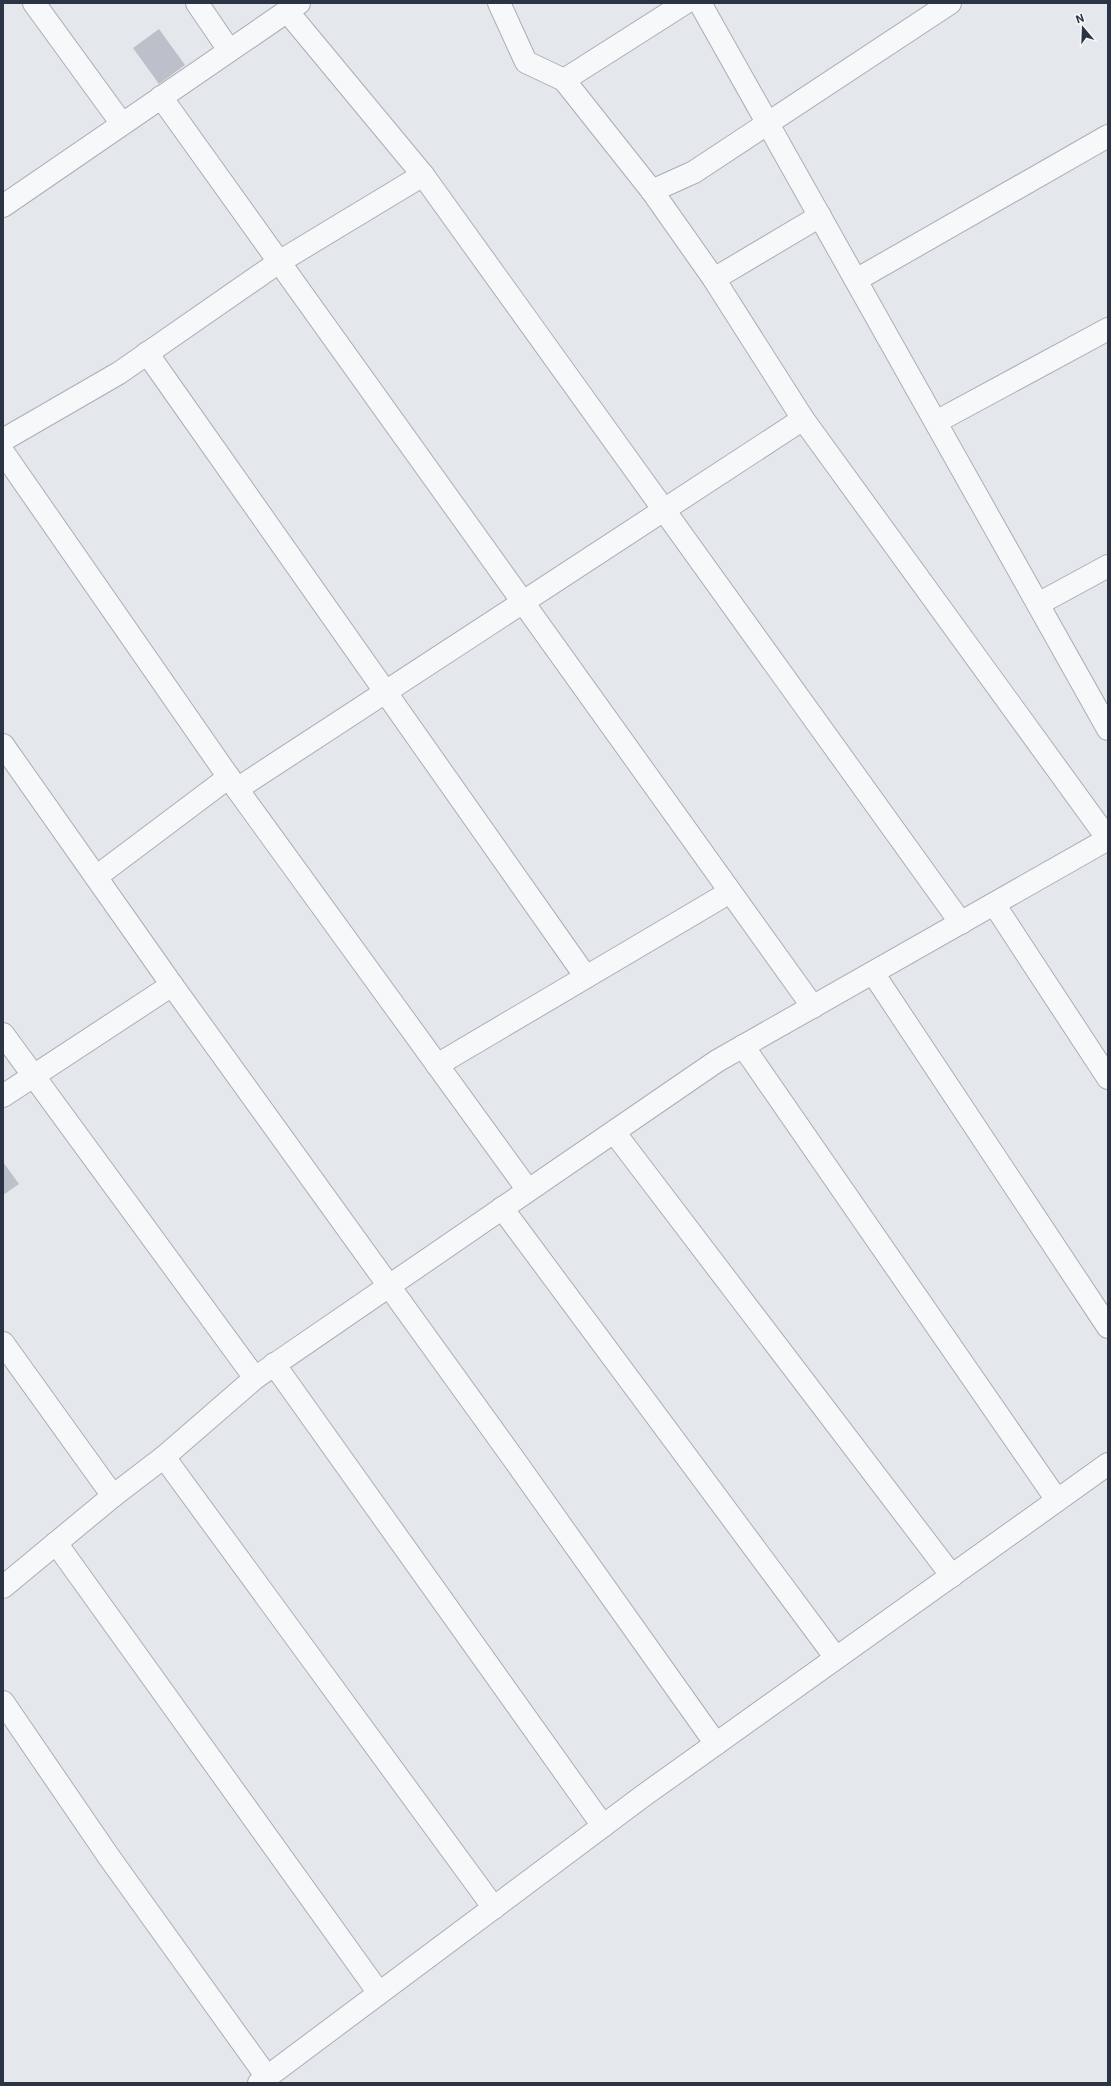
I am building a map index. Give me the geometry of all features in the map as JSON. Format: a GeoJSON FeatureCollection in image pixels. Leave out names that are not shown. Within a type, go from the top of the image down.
{"type":"FeatureCollection","features":[{"type":"Feature","properties":{"kind":"street"},"geometry":{"type":"LineString","coordinates":[[34,3],[122,124]]}},
{"type":"Feature","properties":{"kind":"street"},"geometry":{"type":"LineString","coordinates":[[197,3],[229,50]]}},
{"type":"Feature","properties":{"kind":"street"},"geometry":{"type":"LineString","coordinates":[[3,1587],[113,1496],[164,1457],[255,1378],[274,1364],[717,1061],[1108,839],[803,419],[714,278],[652,191],[564,80],[526,62],[499,3]]}},
{"type":"Feature","properties":{"kind":"street"},"geometry":{"type":"LineString","coordinates":[[564,80],[664,9],[685,3]]}},
{"type":"Feature","properties":{"kind":"street"},"geometry":{"type":"LineString","coordinates":[[700,3],[1108,729]]}},
{"type":"Feature","properties":{"kind":"street"},"geometry":{"type":"LineString","coordinates":[[652,191],[694,172],[950,3]]}},
{"type":"Feature","properties":{"kind":"street"},"geometry":{"type":"LineString","coordinates":[[3,206],[293,7],[423,175],[961,923]]}},
{"type":"Feature","properties":{"kind":"street"},"geometry":{"type":"LineString","coordinates":[[161,97],[813,1007]]}},
{"type":"Feature","properties":{"kind":"street"},"geometry":{"type":"LineString","coordinates":[[856,280],[1108,136]]}},
{"type":"Feature","properties":{"kind":"street"},"geometry":{"type":"LineString","coordinates":[[3,440],[119,373],[279,262],[423,175]]}},
{"type":"Feature","properties":{"kind":"street"},"geometry":{"type":"LineString","coordinates":[[714,278],[820,216]]}},
{"type":"Feature","properties":{"kind":"street"},"geometry":{"type":"LineString","coordinates":[[936,422],[1108,328]]}},
{"type":"Feature","properties":{"kind":"street"},"geometry":{"type":"LineString","coordinates":[[147,353],[586,977]]}},
{"type":"Feature","properties":{"kind":"street"},"geometry":{"type":"LineString","coordinates":[[96,877],[233,783],[386,692],[803,419]]}},
{"type":"Feature","properties":{"kind":"street"},"geometry":{"type":"LineString","coordinates":[[3,452],[233,783],[528,1190]]}},
{"type":"Feature","properties":{"kind":"street"},"geometry":{"type":"LineString","coordinates":[[1038,604],[1108,566]]}},
{"type":"Feature","properties":{"kind":"street"},"geometry":{"type":"LineString","coordinates":[[3,745],[172,985],[513,1458],[716,1744]]}},
{"type":"Feature","properties":{"kind":"street"},"geometry":{"type":"LineString","coordinates":[[437,1065],[730,892]]}},
{"type":"Feature","properties":{"kind":"street"},"geometry":{"type":"LineString","coordinates":[[994,904],[1108,1078]]}},
{"type":"Feature","properties":{"kind":"street"},"geometry":{"type":"LineString","coordinates":[[873,973],[1108,1327]]}},
{"type":"Feature","properties":{"kind":"street"},"geometry":{"type":"LineString","coordinates":[[3,1096],[172,985]]}},
{"type":"Feature","properties":{"kind":"street"},"geometry":{"type":"LineString","coordinates":[[3,1034],[255,1378]]}},
{"type":"Feature","properties":{"kind":"street"},"geometry":{"type":"LineString","coordinates":[[743,1046],[1057,1500]]}},
{"type":"Feature","properties":{"kind":"street"},"geometry":{"type":"LineString","coordinates":[[614,1132],[952,1576]]}},
{"type":"Feature","properties":{"kind":"street"},"geometry":{"type":"LineString","coordinates":[[502,1208],[836,1658]]}},
{"type":"Feature","properties":{"kind":"street"},"geometry":{"type":"LineString","coordinates":[[3,1343],[113,1496]]}},
{"type":"Feature","properties":{"kind":"street"},"geometry":{"type":"LineString","coordinates":[[274,1364],[603,1826]]}},
{"type":"Feature","properties":{"kind":"street"},"geometry":{"type":"LineString","coordinates":[[164,1457],[494,1908]]}},
{"type":"Feature","properties":{"kind":"street"},"geometry":{"type":"LineString","coordinates":[[3,1702],[263,2080],[603,1826],[1108,1464]]}},
{"type":"Feature","properties":{"kind":"street"},"geometry":{"type":"LineString","coordinates":[[56,1543],[379,1993]]}},
{"type":"Feature","properties":{"kind":"building"},"geometry":{"type":"Polygon","coordinates":[[[159,29],[185,65],[159,84],[133,48],[159,29]]]}},
{"type":"Feature","properties":{"kind":"building"},"geometry":{"type":"Polygon","coordinates":[[[3,1162],[19,1184],[3,1195],[3,1162]]]}}]}
